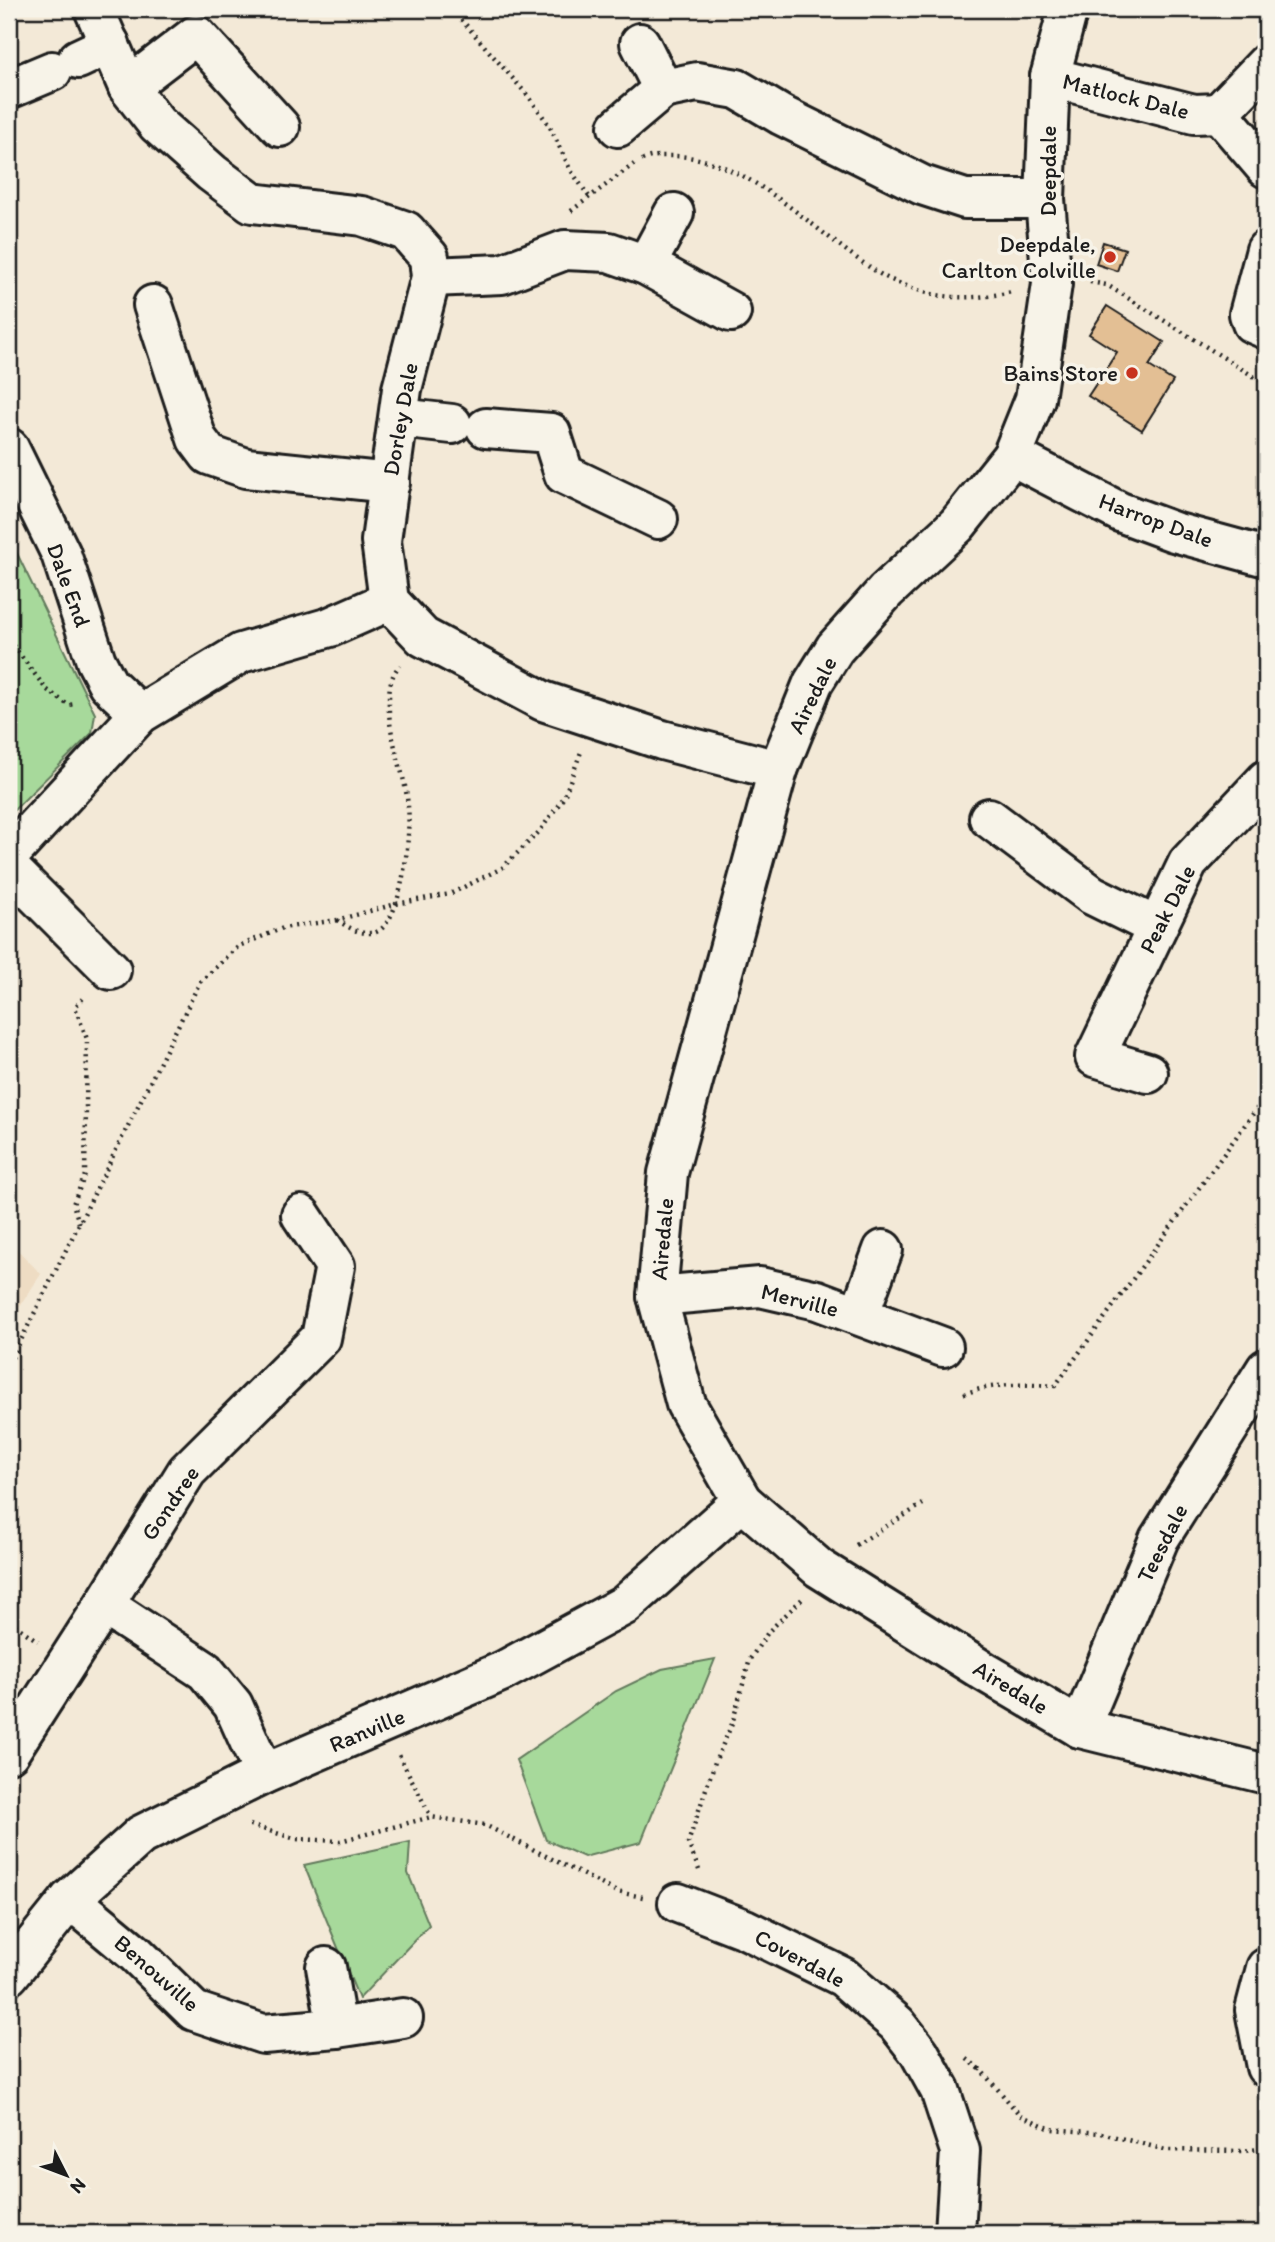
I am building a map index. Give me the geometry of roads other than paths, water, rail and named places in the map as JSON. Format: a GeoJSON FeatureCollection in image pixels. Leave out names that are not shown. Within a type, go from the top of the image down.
{"type":"FeatureCollection","features":[{"type":"Feature","properties":{"kind":"street"},"geometry":{"type":"LineString","coordinates":[[80,58],[94,9]]}},
{"type":"Feature","properties":{"kind":"street","name":"Deepdale"},"geometry":{"type":"LineString","coordinates":[[1012,456],[1035,399],[1046,332],[1052,284],[1045,199],[1050,78],[1068,9]]}},
{"type":"Feature","properties":{"kind":"street"},"geometry":{"type":"LineString","coordinates":[[128,87],[191,22],[280,127]]}},
{"type":"Feature","properties":{"kind":"street"},"geometry":{"type":"LineString","coordinates":[[639,43],[663,89]]}},
{"type":"Feature","properties":{"kind":"street"},"geometry":{"type":"LineString","coordinates":[[80,58],[128,87],[157,124],[212,173],[252,203],[362,216],[406,231],[429,257],[431,276],[502,274],[565,250],[609,252],[646,265],[730,312]]}},
{"type":"Feature","properties":{"kind":"street"},"geometry":{"type":"LineString","coordinates":[[9,89],[80,58]]}},
{"type":"Feature","properties":{"kind":"street","name":"Matlock Dale"},"geometry":{"type":"LineString","coordinates":[[1050,78],[1195,114],[1219,113],[1266,64]]}},
{"type":"Feature","properties":{"kind":"street"},"geometry":{"type":"LineString","coordinates":[[618,127],[663,89],[697,82],[737,89],[781,115],[922,185],[965,199],[1045,199]]}},
{"type":"Feature","properties":{"kind":"street"},"geometry":{"type":"LineString","coordinates":[[1219,113],[1266,168]]}},
{"type":"Feature","properties":{"kind":"street"},"geometry":{"type":"LineString","coordinates":[[646,265],[674,213]]}},
{"type":"Feature","properties":{"kind":"street"},"geometry":{"type":"LineString","coordinates":[[1266,250],[1249,314],[1252,323],[1266,329]]}},
{"type":"Feature","properties":{"kind":"street","name":"Dorley Dale"},"geometry":{"type":"LineString","coordinates":[[389,601],[381,541],[402,389],[431,276]]}},
{"type":"Feature","properties":{"kind":"street"},"geometry":{"type":"LineString","coordinates":[[153,305],[197,439],[209,455],[246,468],[390,483]]}},
{"type":"Feature","properties":{"kind":"street"},"geometry":{"type":"LineString","coordinates":[[399,418],[551,433],[564,474],[658,519]]}},
{"type":"Feature","properties":{"kind":"street","name":"Dale End"},"geometry":{"type":"LineString","coordinates":[[9,448],[61,554],[96,662],[108,684],[140,714]]}},
{"type":"Feature","properties":{"kind":"street","name":"Harrop Dale"},"geometry":{"type":"LineString","coordinates":[[1012,456],[1120,512],[1174,532],[1266,557]]}},
{"type":"Feature","properties":{"kind":"street","name":"Airedale"},"geometry":{"type":"LineString","coordinates":[[1012,456],[957,525],[886,591],[835,648],[813,683],[778,769],[668,1172],[657,1296],[686,1404],[742,1501],[819,1568],[1080,1728],[1266,1774]]}},
{"type":"Feature","properties":{"kind":"street"},"geometry":{"type":"LineString","coordinates":[[9,856],[140,714],[241,653],[330,627],[389,601],[423,637],[542,701],[662,740],[778,769]]}},
{"type":"Feature","properties":{"kind":"street","name":"Peak Dale"},"geometry":{"type":"LineString","coordinates":[[1149,1073],[1082,1059],[1157,927],[1188,863],[1266,780]]}},
{"type":"Feature","properties":{"kind":"street"},"geometry":{"type":"LineString","coordinates":[[989,818],[1092,895],[1157,927]]}},
{"type":"Feature","properties":{"kind":"street"},"geometry":{"type":"LineString","coordinates":[[9,869],[111,970]]}},
{"type":"Feature","properties":{"kind":"street","name":"Gondree"},"geometry":{"type":"LineString","coordinates":[[9,1753],[187,1471],[321,1338],[347,1265],[301,1214]]}},
{"type":"Feature","properties":{"kind":"street","name":"Merville"},"geometry":{"type":"LineString","coordinates":[[859,1315],[883,1250]]}},
{"type":"Feature","properties":{"kind":"street","name":"Merville"},"geometry":{"type":"LineString","coordinates":[[657,1296],[760,1287],[817,1300],[943,1347]]}},
{"type":"Feature","properties":{"kind":"street","name":"Teesdale"},"geometry":{"type":"LineString","coordinates":[[1080,1728],[1159,1539],[1266,1369]]}},
{"type":"Feature","properties":{"kind":"street","name":"Ranville"},"geometry":{"type":"LineString","coordinates":[[9,1975],[70,1899],[141,1835],[264,1774],[503,1671],[625,1605],[742,1501]]}},
{"type":"Feature","properties":{"kind":"street"},"geometry":{"type":"LineString","coordinates":[[104,1605],[205,1671],[233,1705],[264,1774]]}},
{"type":"Feature","properties":{"kind":"street","name":"Benouville"},"geometry":{"type":"LineString","coordinates":[[70,1899],[136,1954],[194,2011],[263,2034],[337,2028],[403,2018]]}},
{"type":"Feature","properties":{"kind":"street","name":"Coverdale"},"geometry":{"type":"LineString","coordinates":[[678,1903],[745,1929],[843,1977],[897,2024],[919,2052],[940,2090],[960,2151],[955,2233]]}},
{"type":"Feature","properties":{"kind":"street"},"geometry":{"type":"LineString","coordinates":[[326,1967],[337,2028]]}},
{"type":"Feature","properties":{"kind":"street"},"geometry":{"type":"LineString","coordinates":[[1266,1968],[1255,2010],[1266,2067]]}},
{"type":"Feature","properties":{"kind":"place","name":"Deepdale, Carlton Colville"},"geometry":{"type":"Point","coordinates":[1110,257]}},
{"type":"Feature","properties":{"kind":"place","name":"Bains Store"},"geometry":{"type":"Point","coordinates":[1132,373]}}]}
